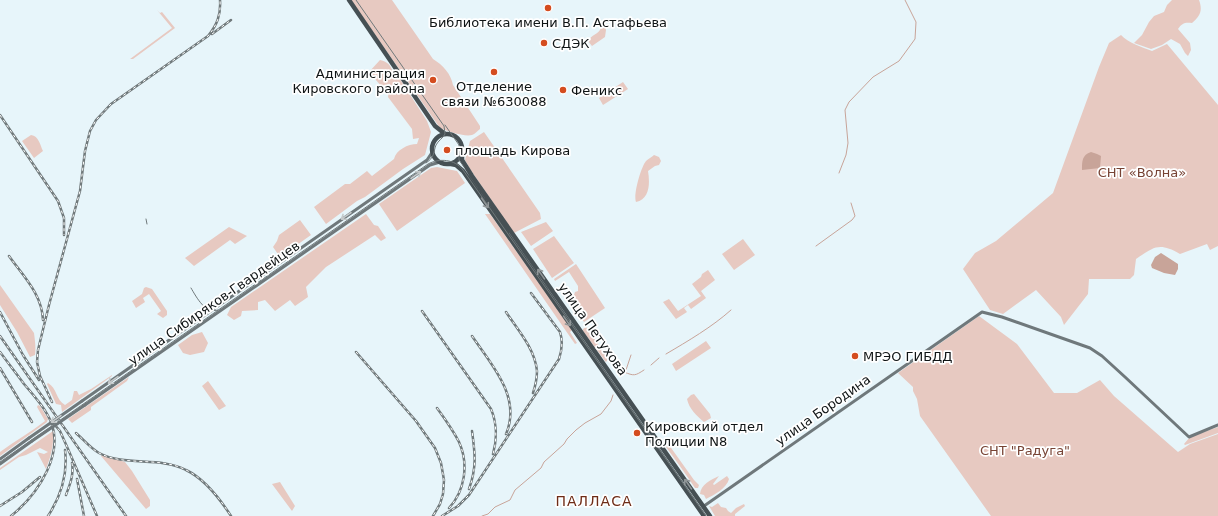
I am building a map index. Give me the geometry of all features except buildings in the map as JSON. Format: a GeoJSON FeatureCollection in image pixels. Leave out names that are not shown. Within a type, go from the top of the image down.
{"type":"FeatureCollection","features":[{"type":"Feature","properties":{"kind":"highway"},"geometry":{"type":"LineString","coordinates":[[349,0],[425,108],[435,126],[437,133],[432,151],[435,158],[444,164],[451,164],[457,161],[462,154],[461,142],[452,135],[445,134],[435,126]]}},
{"type":"Feature","properties":{"kind":"highway"},"geometry":{"type":"LineString","coordinates":[[436,139],[445,134]]}},
{"type":"Feature","properties":{"kind":"highway","name":"улица Петухова"},"geometry":{"type":"LineString","coordinates":[[462,154],[462,160],[472,176],[710,516]]}},
{"type":"Feature","properties":{"kind":"highway","name":"улица Петухова"},"geometry":{"type":"LineString","coordinates":[[451,164],[460,168],[704,516]]}},
{"type":"Feature","properties":{"kind":"main road","name":"улица Сибиряков-Гвардейцев"},"geometry":{"type":"LineString","coordinates":[[0,464],[82,401],[427,160],[432,151]]}},
{"type":"Feature","properties":{"kind":"main road","name":"улица Сибиряков-Гвардейцев"},"geometry":{"type":"LineString","coordinates":[[0,459],[85,405],[430,164],[440,162]]}},
{"type":"Feature","properties":{"kind":"main road"},"geometry":{"type":"LineString","coordinates":[[396,182],[399,186]]}},
{"type":"Feature","properties":{"kind":"main road"},"geometry":{"type":"LineString","coordinates":[[382,191],[386,195]]}},
{"type":"Feature","properties":{"kind":"main road"},"geometry":{"type":"LineString","coordinates":[[367,202],[370,206]]}},
{"type":"Feature","properties":{"kind":"main road","name":"улица Бородина"},"geometry":{"type":"LineString","coordinates":[[704,506],[982,312],[1002,317],[1090,348],[1102,356],[1121,373],[1189,437],[1218,425]]}},
{"type":"Feature","properties":{"kind":"green space"},"geometry":{"type":"Polygon","coordinates":[[[351,0],[392,0],[433,59],[443,67],[448,74],[453,85],[480,126],[480,129],[473,135],[465,135],[440,128],[351,0]]]}},
{"type":"Feature","properties":{"kind":"green space"},"geometry":{"type":"Polygon","coordinates":[[[1172,0],[1199,0],[1201,10],[1197,18],[1192,23],[1182,24],[1178,29],[1190,43],[1191,50],[1188,56],[1180,44],[1171,39],[1162,45],[1151,49],[1134,43],[1142,35],[1154,16],[1164,12],[1167,5],[1172,0]]]}},
{"type":"Feature","properties":{"kind":"green space"},"geometry":{"type":"Polygon","coordinates":[[[157,10],[160,13],[162,12],[175,28],[133,59],[130,59],[172,28],[157,10]]]}},
{"type":"Feature","properties":{"kind":"green space"},"geometry":{"type":"Polygon","coordinates":[[[605,27],[605,37],[592,46],[588,41],[589,39],[599,32],[601,28],[605,27]]]}},
{"type":"Feature","properties":{"kind":"green space","name":"СНТ «Волна»"},"geometry":{"type":"Polygon","coordinates":[[[1121,35],[1131,43],[1152,51],[1167,44],[1218,105],[1218,246],[1210,250],[1207,244],[1180,254],[1162,247],[1152,249],[1136,259],[1134,275],[1130,279],[1089,279],[1088,294],[1064,325],[1061,317],[1036,290],[1003,314],[990,310],[963,269],[975,253],[996,241],[1053,193],[1109,43],[1121,35]]]}},
{"type":"Feature","properties":{"kind":"green space"},"geometry":{"type":"Polygon","coordinates":[[[380,60],[389,64],[393,73],[398,76],[427,121],[431,132],[425,155],[326,224],[314,207],[345,184],[350,184],[367,171],[372,176],[394,159],[400,150],[406,146],[417,144],[419,138],[413,139],[412,129],[388,97],[390,84],[382,87],[369,72],[380,60]]]}},
{"type":"Feature","properties":{"kind":"green space"},"geometry":{"type":"Polygon","coordinates":[[[623,82],[628,89],[603,105],[599,98],[623,82]]]}},
{"type":"Feature","properties":{"kind":"green space"},"geometry":{"type":"Polygon","coordinates":[[[484,132],[540,213],[541,219],[514,233],[465,160],[470,141],[484,132]]]}},
{"type":"Feature","properties":{"kind":"green space"},"geometry":{"type":"Polygon","coordinates":[[[31,135],[38,139],[43,151],[34,158],[22,141],[31,135]]]}},
{"type":"Feature","properties":{"kind":"green space"},"geometry":{"type":"Polygon","coordinates":[[[654,155],[659,157],[661,161],[659,165],[648,171],[648,190],[644,198],[636,202],[635,198],[638,181],[642,169],[646,161],[654,155]]]}},
{"type":"Feature","properties":{"kind":"green space"},"geometry":{"type":"Polygon","coordinates":[[[437,167],[457,171],[465,183],[397,231],[379,204],[431,168],[437,167]]]}},
{"type":"Feature","properties":{"kind":"green space"},"geometry":{"type":"Polygon","coordinates":[[[366,214],[374,225],[378,226],[386,238],[381,241],[375,235],[326,267],[306,287],[308,297],[295,306],[290,300],[275,311],[265,300],[258,302],[258,310],[242,311],[241,316],[234,320],[227,315],[231,307],[366,214]]]}},
{"type":"Feature","properties":{"kind":"green space"},"geometry":{"type":"Polygon","coordinates":[[[485,214],[490,214],[572,330],[570,332],[577,343],[575,344],[485,214]]]}},
{"type":"Feature","properties":{"kind":"green space"},"geometry":{"type":"Polygon","coordinates":[[[300,220],[311,235],[280,257],[273,247],[279,235],[300,220]]]}},
{"type":"Feature","properties":{"kind":"green space"},"geometry":{"type":"Polygon","coordinates":[[[546,222],[553,231],[531,246],[521,232],[546,222]]]}},
{"type":"Feature","properties":{"kind":"green space"},"geometry":{"type":"Polygon","coordinates":[[[229,227],[247,236],[235,244],[230,240],[194,266],[185,258],[229,227]]]}},
{"type":"Feature","properties":{"kind":"green space"},"geometry":{"type":"Polygon","coordinates":[[[554,236],[574,263],[552,278],[533,249],[554,236]]]}},
{"type":"Feature","properties":{"kind":"green space"},"geometry":{"type":"Polygon","coordinates":[[[743,239],[755,255],[734,270],[722,254],[743,239]]]}},
{"type":"Feature","properties":{"kind":"green space"},"geometry":{"type":"Polygon","coordinates":[[[576,264],[605,308],[584,322],[571,305],[575,292],[578,291],[578,286],[569,272],[555,281],[554,279],[576,264]]]}},
{"type":"Feature","properties":{"kind":"green space"},"geometry":{"type":"Polygon","coordinates":[[[708,270],[715,280],[701,291],[706,298],[691,309],[688,305],[684,308],[687,312],[676,319],[663,302],[669,299],[678,311],[701,296],[692,284],[708,270]]]}},
{"type":"Feature","properties":{"kind":"green space"},"geometry":{"type":"Polygon","coordinates":[[[0,285],[34,333],[35,355],[30,357],[17,332],[0,305],[0,285]]]}},
{"type":"Feature","properties":{"kind":"green space"},"geometry":{"type":"Polygon","coordinates":[[[146,287],[152,289],[167,311],[167,315],[163,318],[157,314],[161,311],[149,294],[143,298],[145,302],[136,308],[132,301],[142,294],[144,288],[146,287]]]}},
{"type":"Feature","properties":{"kind":"green space","name":"СНТ \"Радуга\""},"geometry":{"type":"Polygon","coordinates":[[[979,316],[1017,344],[1054,393],[1077,393],[1100,380],[1114,396],[1178,452],[1190,444],[1218,434],[1218,516],[991,516],[920,416],[913,387],[898,373],[979,316]]]}},
{"type":"Feature","properties":{"kind":"green space"},"geometry":{"type":"Polygon","coordinates":[[[586,327],[607,357],[608,359],[606,362],[583,331],[586,327]]]}},
{"type":"Feature","properties":{"kind":"green space"},"geometry":{"type":"Polygon","coordinates":[[[202,332],[208,343],[204,352],[190,355],[183,353],[178,345],[192,335],[202,332]]]}},
{"type":"Feature","properties":{"kind":"green space"},"geometry":{"type":"Polygon","coordinates":[[[706,341],[711,348],[676,371],[672,364],[706,341]]]}},
{"type":"Feature","properties":{"kind":"green space"},"geometry":{"type":"Polygon","coordinates":[[[112,375],[62,412],[61,405],[56,404],[47,384],[48,383],[51,385],[62,403],[65,405],[72,400],[74,391],[77,391],[79,395],[112,375]]]}},
{"type":"Feature","properties":{"kind":"green space"},"geometry":{"type":"Polygon","coordinates":[[[129,377],[127,381],[91,407],[91,410],[72,423],[68,419],[129,377]]]}},
{"type":"Feature","properties":{"kind":"green space"},"geometry":{"type":"Polygon","coordinates":[[[208,381],[226,406],[219,410],[202,386],[208,381]]]}},
{"type":"Feature","properties":{"kind":"green space"},"geometry":{"type":"Polygon","coordinates":[[[694,394],[710,414],[711,418],[704,422],[694,412],[688,403],[687,399],[694,394]]]}},
{"type":"Feature","properties":{"kind":"green space"},"geometry":{"type":"Polygon","coordinates":[[[38,405],[48,419],[47,422],[0,456],[0,452],[45,421],[37,407],[38,405]]]}},
{"type":"Feature","properties":{"kind":"green space"},"geometry":{"type":"Polygon","coordinates":[[[1218,427],[1218,433],[1185,445],[1184,444],[1190,437],[1218,427]]]}},
{"type":"Feature","properties":{"kind":"green space"},"geometry":{"type":"Polygon","coordinates":[[[53,431],[52,450],[46,469],[37,452],[44,454],[48,452],[40,448],[19,457],[0,470],[0,468],[53,431]]]}},
{"type":"Feature","properties":{"kind":"green space"},"geometry":{"type":"Polygon","coordinates":[[[669,445],[699,485],[698,488],[695,488],[666,447],[669,445]]]}},
{"type":"Feature","properties":{"kind":"green space"},"geometry":{"type":"Polygon","coordinates":[[[102,455],[125,462],[150,500],[150,506],[146,509],[101,456],[102,455]]]}},
{"type":"Feature","properties":{"kind":"green space"},"geometry":{"type":"Polygon","coordinates":[[[719,476],[713,484],[714,485],[727,476],[729,479],[728,482],[720,491],[706,499],[704,495],[700,494],[702,488],[707,483],[719,476]]]}},
{"type":"Feature","properties":{"kind":"green space"},"geometry":{"type":"Polygon","coordinates":[[[280,482],[295,506],[292,511],[272,484],[280,482]]]}},
{"type":"Feature","properties":{"kind":"green space"},"geometry":{"type":"Polygon","coordinates":[[[718,503],[721,507],[726,508],[731,513],[736,508],[744,504],[745,506],[735,514],[735,516],[715,516],[709,506],[712,507],[718,503]]]}},
{"type":"Feature","properties":{"kind":"shaded area"},"geometry":{"type":"Polygon","coordinates":[[[1091,152],[1101,156],[1100,168],[1082,170],[1083,159],[1091,152]]]}},
{"type":"Feature","properties":{"kind":"shaded area"},"geometry":{"type":"Polygon","coordinates":[[[1161,253],[1178,264],[1178,269],[1175,275],[1164,273],[1152,268],[1151,265],[1155,257],[1161,253]]]}},
{"type":"Feature","properties":{"kind":"waterway"},"geometry":{"type":"LineString","coordinates":[[839,173],[846,155],[848,143],[845,110],[849,102],[873,77],[899,61],[915,39],[916,22],[905,0]]}},
{"type":"Feature","properties":{"kind":"waterway"},"geometry":{"type":"LineString","coordinates":[[816,246],[852,220],[855,216],[851,203]]}},
{"type":"Feature","properties":{"kind":"waterway"},"geometry":{"type":"LineString","coordinates":[[666,354],[708,328],[731,310]]}},
{"type":"Feature","properties":{"kind":"waterway"},"geometry":{"type":"LineString","coordinates":[[631,355],[624,372],[634,375],[644,370]]}},
{"type":"Feature","properties":{"kind":"waterway"},"geometry":{"type":"LineString","coordinates":[[651,365],[659,358]]}},
{"type":"Feature","properties":{"kind":"waterway"},"geometry":{"type":"LineString","coordinates":[[482,516],[488,514],[495,507],[510,500],[515,490],[541,468],[544,462],[564,444],[576,430],[601,414],[611,401],[613,395]]}},
{"type":"Feature","properties":{"kind":"tram line"},"geometry":{"type":"LineString","coordinates":[[356,0],[444,126],[445,134],[436,145],[432,157],[426,163]]}},
{"type":"Feature","properties":{"kind":"tram line"},"geometry":{"type":"LineString","coordinates":[[445,125],[459,145],[459,160],[464,167]]}},
{"type":"Feature","properties":{"kind":"tram line"},"geometry":{"type":"LineString","coordinates":[[0,462],[428,164],[442,160],[456,164],[463,170],[706,516]]}},
{"type":"Feature","properties":{"kind":"tram line"},"geometry":{"type":"LineString","coordinates":[[146,219],[147,224]]}},
{"type":"Feature","properties":{"kind":"tram line"},"geometry":{"type":"LineString","coordinates":[[191,288],[205,307],[213,311],[218,310]]}},
{"type":"Feature","properties":{"kind":"railway"},"geometry":{"type":"LineString","coordinates":[[52,402],[40,376],[37,362],[38,350],[80,191],[85,151],[90,131],[96,120],[111,104],[208,36],[218,20],[220,0]]}},
{"type":"Feature","properties":{"kind":"railway"},"geometry":{"type":"LineString","coordinates":[[212,34],[231,20]]}},
{"type":"Feature","properties":{"kind":"railway"},"geometry":{"type":"LineString","coordinates":[[0,115],[58,201],[64,218],[64,235]]}},
{"type":"Feature","properties":{"kind":"railway"},"geometry":{"type":"LineString","coordinates":[[9,256],[31,286],[39,302],[43,320]]}},
{"type":"Feature","properties":{"kind":"railway"},"geometry":{"type":"LineString","coordinates":[[442,516],[458,506],[469,495],[559,359],[562,346],[560,332],[531,293]]}},
{"type":"Feature","properties":{"kind":"railway"},"geometry":{"type":"LineString","coordinates":[[422,311],[491,409],[496,432],[493,454]]}},
{"type":"Feature","properties":{"kind":"railway"},"geometry":{"type":"LineString","coordinates":[[0,312],[23,355],[39,380]]}},
{"type":"Feature","properties":{"kind":"railway"},"geometry":{"type":"LineString","coordinates":[[506,312],[525,340],[536,363],[536,382],[533,393]]}},
{"type":"Feature","properties":{"kind":"railway"},"geometry":{"type":"LineString","coordinates":[[0,336],[126,516]]}},
{"type":"Feature","properties":{"kind":"railway"},"geometry":{"type":"LineString","coordinates":[[472,336],[495,370],[507,394],[510,407],[510,420],[506,434]]}},
{"type":"Feature","properties":{"kind":"railway"},"geometry":{"type":"LineString","coordinates":[[0,352],[41,404],[47,414],[52,424],[55,445],[47,471],[40,484],[32,495],[11,516]]}},
{"type":"Feature","properties":{"kind":"railway"},"geometry":{"type":"LineString","coordinates":[[356,352],[416,421],[435,448],[441,463],[444,480],[443,494],[440,504],[433,516]]}},
{"type":"Feature","properties":{"kind":"railway"},"geometry":{"type":"LineString","coordinates":[[0,368],[32,422]]}},
{"type":"Feature","properties":{"kind":"railway"},"geometry":{"type":"LineString","coordinates":[[437,408],[457,438],[464,459],[464,477],[462,485],[459,494],[449,508]]}},
{"type":"Feature","properties":{"kind":"railway"},"geometry":{"type":"LineString","coordinates":[[54,424],[60,431],[97,516]]}},
{"type":"Feature","properties":{"kind":"railway"},"geometry":{"type":"LineString","coordinates":[[469,489],[472,481],[475,460],[472,431]]}},
{"type":"Feature","properties":{"kind":"railway"},"geometry":{"type":"LineString","coordinates":[[76,433],[96,451],[109,457],[120,460],[165,463],[186,470],[206,484],[217,496],[231,516]]}},
{"type":"Feature","properties":{"kind":"railway"},"geometry":{"type":"LineString","coordinates":[[48,516],[60,493],[65,468],[65,450]]}},
{"type":"Feature","properties":{"kind":"railway"},"geometry":{"type":"LineString","coordinates":[[66,495],[72,475],[72,463]]}},
{"type":"Feature","properties":{"kind":"railway"},"geometry":{"type":"LineString","coordinates":[[0,506],[22,492],[40,477]]}},
{"type":"Feature","properties":{"kind":"railway"},"geometry":{"type":"LineString","coordinates":[[77,479],[84,516]]}},
{"type":"Feature","properties":{"kind":"place","name":"Библиотека имени В.П. Астафьева"},"geometry":{"type":"Point","coordinates":[548,8]}},
{"type":"Feature","properties":{"kind":"place","name":"СДЭК"},"geometry":{"type":"Point","coordinates":[544,43]}},
{"type":"Feature","properties":{"kind":"place","name":"Отделение связи №630088"},"geometry":{"type":"Point","coordinates":[494,72]}},
{"type":"Feature","properties":{"kind":"place","name":"Администрация Кировского района"},"geometry":{"type":"Point","coordinates":[433,80]}},
{"type":"Feature","properties":{"kind":"place","name":"Феникс"},"geometry":{"type":"Point","coordinates":[563,90]}},
{"type":"Feature","properties":{"kind":"place","name":"площадь Кирова"},"geometry":{"type":"Point","coordinates":[447,150]}},
{"type":"Feature","properties":{"kind":"place","name":"МРЭО ГИБДД"},"geometry":{"type":"Point","coordinates":[855,356]}},
{"type":"Feature","properties":{"kind":"place","name":"Кировский отдел Полиции N8"},"geometry":{"type":"Point","coordinates":[637,433]}},
{"type":"Feature","properties":{"kind":"district","name":"ПАЛЛАСА"},"geometry":{"type":"Point","coordinates":[594,501]}}]}
